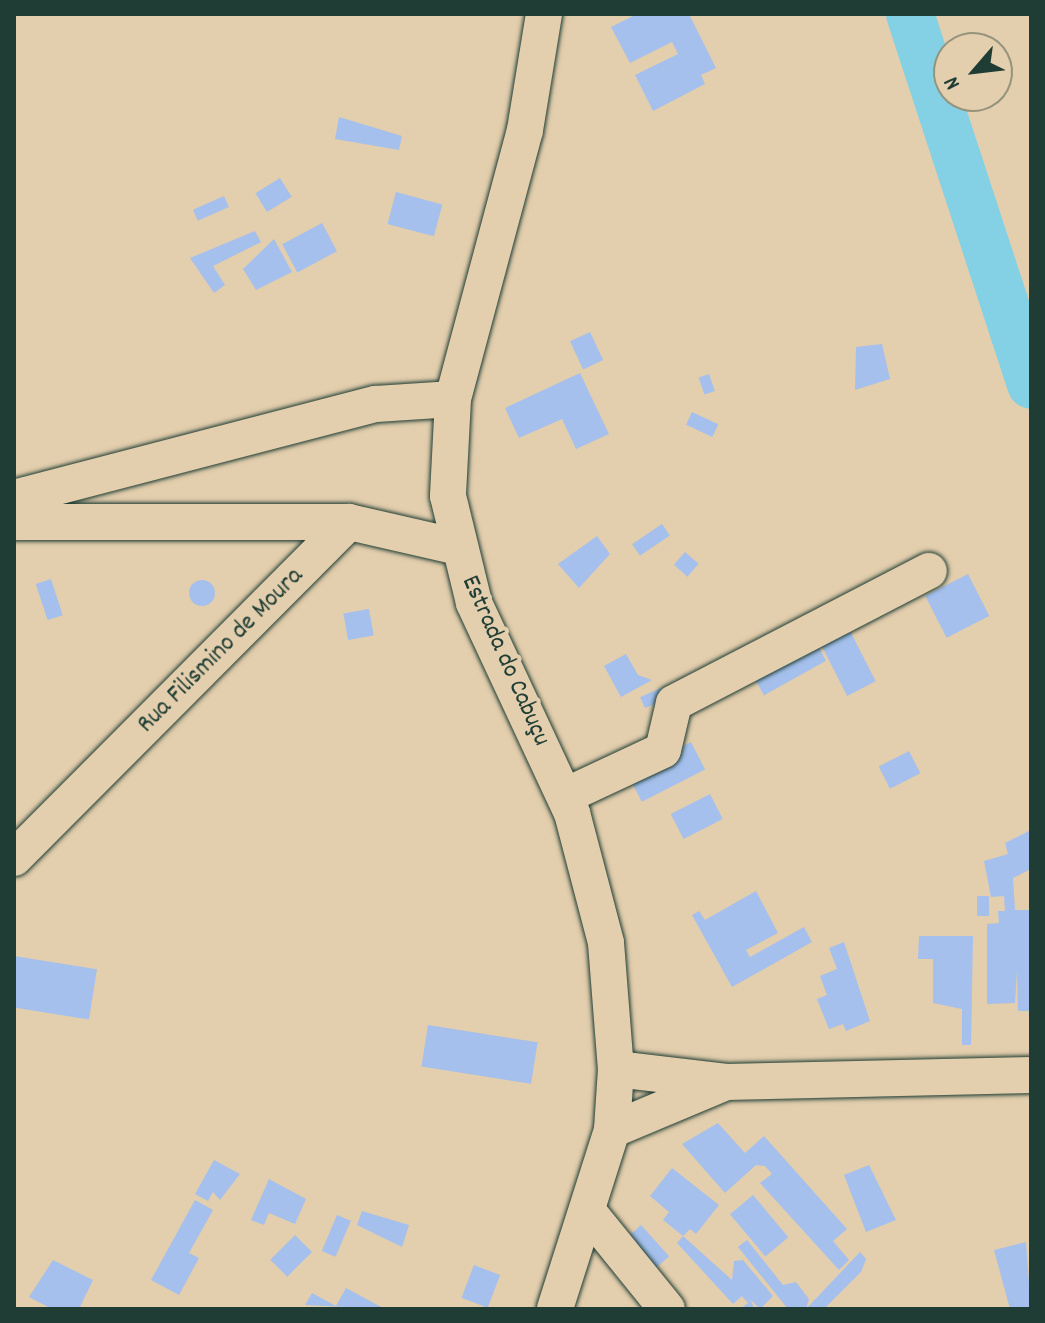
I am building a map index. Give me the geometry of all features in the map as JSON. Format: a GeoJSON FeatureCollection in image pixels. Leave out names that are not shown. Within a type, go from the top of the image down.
{"type":"FeatureCollection","features":[{"type":"Feature","properties":{"kind":"street","name":"Estrada do Cabuçu"},"geometry":{"type":"LineString","coordinates":[[544,14],[525,130],[453,399],[448,496],[474,603],[565,796],[606,943],[616,1069],[612,1130],[590,1214],[555,1309]]}},
{"type":"Feature","properties":{"kind":"street"},"geometry":{"type":"LineString","coordinates":[[14,498],[376,404],[453,399]]}},
{"type":"Feature","properties":{"kind":"street"},"geometry":{"type":"LineString","coordinates":[[14,522],[349,522],[458,547]]}},
{"type":"Feature","properties":{"kind":"street","name":"Rua Filismino de Moura"},"geometry":{"type":"LineString","coordinates":[[14,858],[349,522]]}},
{"type":"Feature","properties":{"kind":"street"},"geometry":{"type":"LineString","coordinates":[[565,796],[663,750],[674,703],[929,571]]}},
{"type":"Feature","properties":{"kind":"street"},"geometry":{"type":"LineString","coordinates":[[616,1069],[726,1082],[1031,1075]]}},
{"type":"Feature","properties":{"kind":"street"},"geometry":{"type":"LineString","coordinates":[[612,1130],[726,1082]]}},
{"type":"Feature","properties":{"kind":"street"},"geometry":{"type":"LineString","coordinates":[[590,1214],[667,1309]]}},
{"type":"Feature","properties":{"kind":"building"},"geometry":{"type":"Polygon","coordinates":[[[637,14],[689,14],[716,68],[701,75],[705,84],[653,111],[635,75],[678,54],[672,42],[630,63],[611,27],[637,14]]]}},
{"type":"Feature","properties":{"kind":"building"},"geometry":{"type":"Polygon","coordinates":[[[339,117],[402,136],[399,150],[335,139],[339,117]]]}},
{"type":"Feature","properties":{"kind":"building"},"geometry":{"type":"Polygon","coordinates":[[[280,178],[292,197],[267,212],[255,193],[280,178]]]}},
{"type":"Feature","properties":{"kind":"building"},"geometry":{"type":"Polygon","coordinates":[[[396,192],[442,204],[434,236],[387,224],[396,192]]]}},
{"type":"Feature","properties":{"kind":"building"},"geometry":{"type":"Polygon","coordinates":[[[224,196],[229,207],[198,221],[193,210],[224,196]]]}},
{"type":"Feature","properties":{"kind":"building"},"geometry":{"type":"Polygon","coordinates":[[[322,223],[337,251],[297,272],[282,244],[322,223]]]}},
{"type":"Feature","properties":{"kind":"building"},"geometry":{"type":"Polygon","coordinates":[[[255,231],[261,242],[213,266],[225,285],[214,293],[190,258],[255,231]]]}},
{"type":"Feature","properties":{"kind":"building"},"geometry":{"type":"Polygon","coordinates":[[[274,239],[292,272],[256,290],[243,269],[274,239]]]}},
{"type":"Feature","properties":{"kind":"building"},"geometry":{"type":"Polygon","coordinates":[[[590,332],[603,360],[583,369],[570,341],[590,332]]]}},
{"type":"Feature","properties":{"kind":"building"},"geometry":{"type":"Polygon","coordinates":[[[882,344],[890,379],[855,390],[856,347],[882,344]]]}},
{"type":"Feature","properties":{"kind":"building"},"geometry":{"type":"Polygon","coordinates":[[[580,373],[609,434],[576,449],[562,419],[519,438],[505,408],[580,373]]]}},
{"type":"Feature","properties":{"kind":"building"},"geometry":{"type":"Polygon","coordinates":[[[709,374],[715,391],[704,395],[699,378],[709,374]]]}},
{"type":"Feature","properties":{"kind":"building"},"geometry":{"type":"Polygon","coordinates":[[[692,412],[718,424],[712,437],[686,425],[692,412]]]}},
{"type":"Feature","properties":{"kind":"building"},"geometry":{"type":"Polygon","coordinates":[[[662,524],[670,536],[640,556],[632,544],[662,524]]]}},
{"type":"Feature","properties":{"kind":"building"},"geometry":{"type":"Polygon","coordinates":[[[597,536],[610,554],[579,588],[558,564],[597,536]]]}},
{"type":"Feature","properties":{"kind":"building"},"geometry":{"type":"Polygon","coordinates":[[[685,552],[699,564],[687,577],[674,565],[685,552]]]}},
{"type":"Feature","properties":{"kind":"building"},"geometry":{"type":"Polygon","coordinates":[[[968,574],[989,616],[947,638],[925,596],[968,574]]]}},
{"type":"Feature","properties":{"kind":"building"},"geometry":{"type":"Polygon","coordinates":[[[51,579],[63,615],[48,620],[36,584],[51,579]]]}},
{"type":"Feature","properties":{"kind":"building"},"geometry":{"type":"Polygon","coordinates":[[[202,580],[211,584],[215,593],[211,602],[202,606],[193,602],[189,593],[193,584],[202,580]]]}},
{"type":"Feature","properties":{"kind":"building"},"geometry":{"type":"Polygon","coordinates":[[[369,609],[374,636],[348,640],[343,614],[369,609]]]}},
{"type":"Feature","properties":{"kind":"building"},"geometry":{"type":"Polygon","coordinates":[[[848,627],[876,681],[847,696],[819,642],[848,627]]]}},
{"type":"Feature","properties":{"kind":"building"},"geometry":{"type":"Polygon","coordinates":[[[814,639],[826,661],[764,695],[752,673],[814,639]]]}},
{"type":"Feature","properties":{"kind":"building"},"geometry":{"type":"Polygon","coordinates":[[[626,654],[638,675],[652,680],[621,697],[604,666],[626,654]]]}},
{"type":"Feature","properties":{"kind":"building"},"geometry":{"type":"Polygon","coordinates":[[[663,687],[668,698],[645,708],[640,697],[663,687]]]}},
{"type":"Feature","properties":{"kind":"building"},"geometry":{"type":"Polygon","coordinates":[[[691,742],[705,770],[642,802],[628,774],[691,742]]]}},
{"type":"Feature","properties":{"kind":"building"},"geometry":{"type":"Polygon","coordinates":[[[909,751],[920,773],[890,789],[879,766],[909,751]]]}},
{"type":"Feature","properties":{"kind":"building"},"geometry":{"type":"Polygon","coordinates":[[[710,794],[723,819],[684,839],[671,814],[710,794]]]}},
{"type":"Feature","properties":{"kind":"building"},"geometry":{"type":"Polygon","coordinates":[[[1031,830],[1031,869],[1013,878],[1015,910],[1031,910],[1031,1011],[1018,1011],[1017,971],[1015,1003],[987,1004],[987,924],[999,923],[998,911],[1005,911],[1004,896],[991,897],[984,861],[1008,854],[1005,843],[1031,830]]]}},
{"type":"Feature","properties":{"kind":"building"},"geometry":{"type":"Polygon","coordinates":[[[756,891],[778,933],[746,950],[750,957],[804,927],[812,942],[732,987],[692,915],[699,911],[705,920],[756,891]]]}},
{"type":"Feature","properties":{"kind":"building"},"geometry":{"type":"Polygon","coordinates":[[[977,896],[989,896],[989,916],[977,916],[977,896]]]}},
{"type":"Feature","properties":{"kind":"building"},"geometry":{"type":"Polygon","coordinates":[[[919,936],[973,936],[971,1045],[962,1045],[962,1009],[933,1003],[933,959],[918,959],[919,936]]]}},
{"type":"Feature","properties":{"kind":"building"},"geometry":{"type":"Polygon","coordinates":[[[844,942],[870,1021],[846,1031],[843,1024],[829,1029],[817,999],[827,995],[820,976],[837,969],[829,948],[844,942]]]}},
{"type":"Feature","properties":{"kind":"building"},"geometry":{"type":"Polygon","coordinates":[[[14,956],[97,969],[89,1020],[14,1008],[14,956]]]}},
{"type":"Feature","properties":{"kind":"building"},"geometry":{"type":"Polygon","coordinates":[[[428,1025],[538,1042],[531,1084],[421,1066],[428,1025]]]}},
{"type":"Feature","properties":{"kind":"building"},"geometry":{"type":"Polygon","coordinates":[[[718,1123],[745,1153],[764,1136],[847,1229],[833,1241],[849,1260],[839,1270],[760,1183],[772,1174],[765,1166],[756,1165],[725,1193],[682,1144],[718,1123]]]}},
{"type":"Feature","properties":{"kind":"building"},"geometry":{"type":"Polygon","coordinates":[[[214,1160],[240,1174],[220,1200],[213,1192],[208,1201],[195,1194],[214,1160]]]}},
{"type":"Feature","properties":{"kind":"building"},"geometry":{"type":"Polygon","coordinates":[[[869,1165],[896,1220],[866,1232],[844,1175],[869,1165]]]}},
{"type":"Feature","properties":{"kind":"building"},"geometry":{"type":"Polygon","coordinates":[[[672,1168],[719,1205],[696,1234],[690,1229],[683,1236],[663,1220],[669,1212],[650,1196],[672,1168]]]}},
{"type":"Feature","properties":{"kind":"building"},"geometry":{"type":"Polygon","coordinates":[[[269,1179],[306,1199],[295,1224],[269,1213],[264,1225],[251,1220],[269,1179]]]}},
{"type":"Feature","properties":{"kind":"building"},"geometry":{"type":"Polygon","coordinates":[[[753,1195],[788,1237],[765,1256],[730,1214],[753,1195]]]}},
{"type":"Feature","properties":{"kind":"building"},"geometry":{"type":"Polygon","coordinates":[[[195,1200],[213,1210],[189,1253],[199,1258],[179,1295],[151,1280],[195,1200]]]}},
{"type":"Feature","properties":{"kind":"building"},"geometry":{"type":"Polygon","coordinates":[[[362,1211],[409,1225],[402,1247],[357,1225],[362,1211]]]}},
{"type":"Feature","properties":{"kind":"building"},"geometry":{"type":"Polygon","coordinates":[[[337,1215],[351,1221],[336,1257],[322,1251],[337,1215]]]}},
{"type":"Feature","properties":{"kind":"building"},"geometry":{"type":"Polygon","coordinates":[[[641,1225],[669,1256],[651,1273],[622,1242],[641,1225]]]}},
{"type":"Feature","properties":{"kind":"building"},"geometry":{"type":"Polygon","coordinates":[[[295,1235],[312,1252],[287,1277],[270,1260],[295,1235]]]}},
{"type":"Feature","properties":{"kind":"building"},"geometry":{"type":"Polygon","coordinates":[[[683,1236],[732,1280],[734,1261],[743,1260],[773,1296],[760,1309],[751,1300],[754,1309],[740,1309],[748,1303],[742,1296],[733,1304],[677,1243],[683,1236]]]}},
{"type":"Feature","properties":{"kind":"building"},"geometry":{"type":"Polygon","coordinates":[[[747,1240],[783,1285],[796,1282],[809,1299],[806,1309],[788,1309],[738,1247],[747,1240]]]}},
{"type":"Feature","properties":{"kind":"building"},"geometry":{"type":"Polygon","coordinates":[[[1026,1242],[1031,1309],[1010,1309],[994,1250],[1026,1242]]]}},
{"type":"Feature","properties":{"kind":"building"},"geometry":{"type":"Polygon","coordinates":[[[860,1252],[866,1259],[861,1272],[824,1309],[806,1309],[860,1252]]]}},
{"type":"Feature","properties":{"kind":"building"},"geometry":{"type":"Polygon","coordinates":[[[53,1260],[93,1280],[79,1309],[52,1309],[29,1297],[53,1260]]]}},
{"type":"Feature","properties":{"kind":"building"},"geometry":{"type":"Polygon","coordinates":[[[474,1265],[500,1275],[488,1308],[461,1298],[474,1265]]]}},
{"type":"Feature","properties":{"kind":"building"},"geometry":{"type":"Polygon","coordinates":[[[346,1288],[385,1309],[305,1305],[312,1293],[336,1306],[346,1288]]]}},
{"type":"Feature","properties":{"kind":"waterway"},"geometry":{"type":"LineString","coordinates":[[910,14],[1031,385]]}}]}
